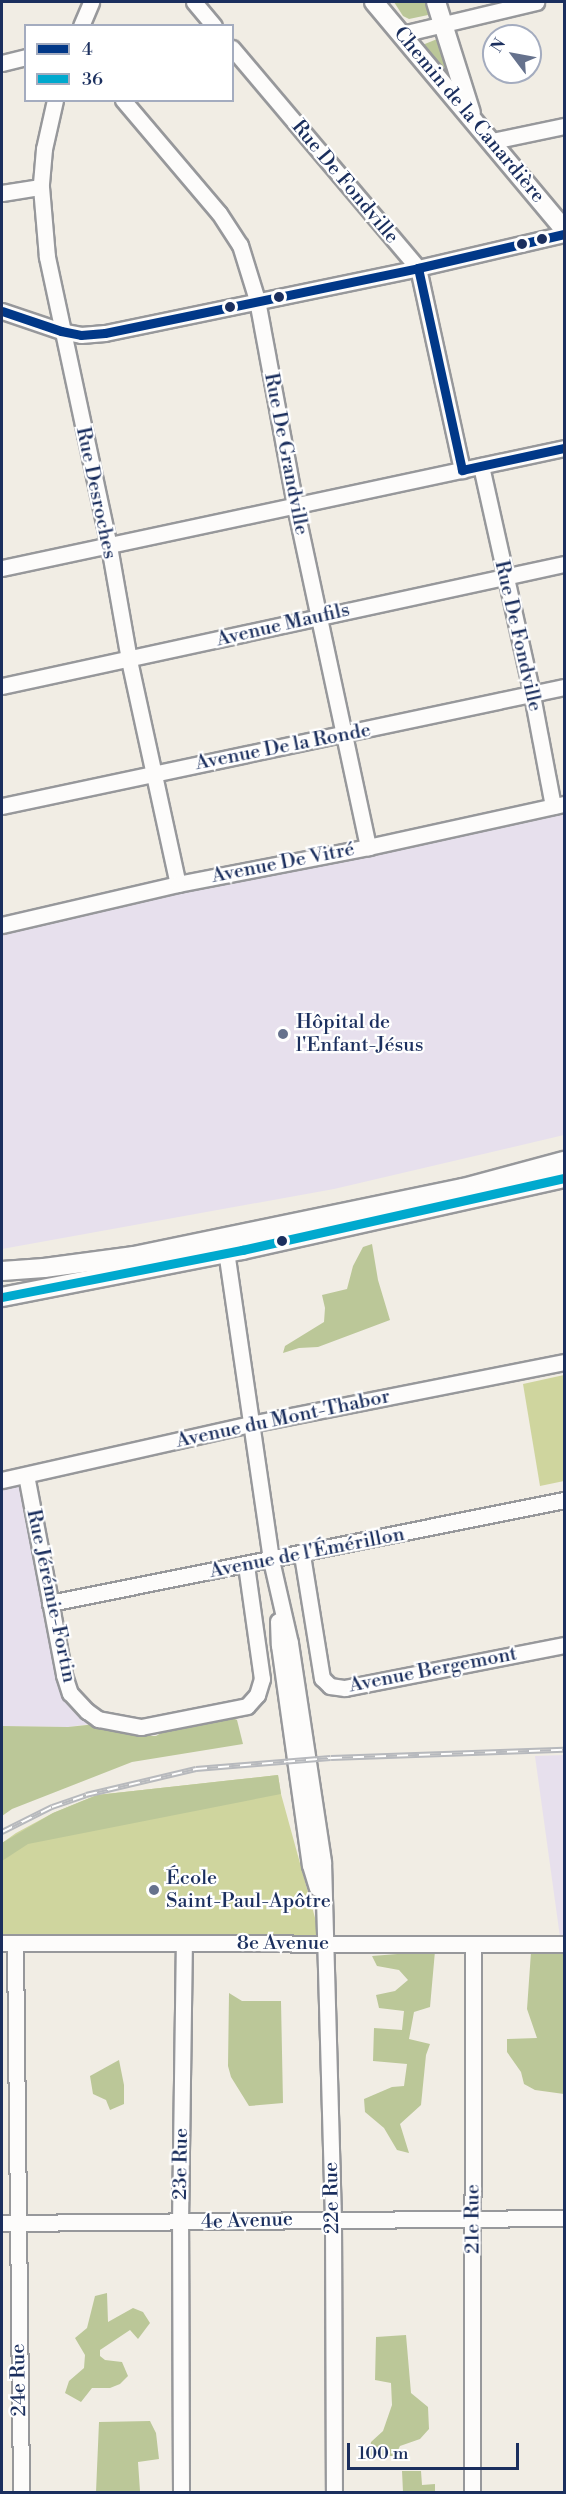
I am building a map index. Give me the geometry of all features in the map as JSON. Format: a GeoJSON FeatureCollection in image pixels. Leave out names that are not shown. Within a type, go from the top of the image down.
{"type":"FeatureCollection","features":[{"type":"Feature","properties":{"kind":"main road","name":"Chemin de la Canardière"},"geometry":{"type":"LineString","coordinates":[[374,2],[564,229]]}},
{"type":"Feature","properties":{"kind":"main road"},"geometry":{"type":"LineString","coordinates":[[436,2],[474,120]]}},
{"type":"Feature","properties":{"kind":"main road"},"geometry":{"type":"LineString","coordinates":[[2,1296],[225,1245],[564,1161]]}},
{"type":"Feature","properties":{"kind":"main road"},"geometry":{"type":"LineString","coordinates":[[2,1270],[44,1268],[225,1245],[564,1178]]}},
{"type":"Feature","properties":{"kind":"street"},"geometry":{"type":"LineString","coordinates":[[82,24],[91,2]]}},
{"type":"Feature","properties":{"kind":"street"},"geometry":{"type":"LineString","coordinates":[[194,2],[212,24]]}},
{"type":"Feature","properties":{"kind":"street"},"geometry":{"type":"LineString","coordinates":[[402,34],[444,22],[536,2]]}},
{"type":"Feature","properties":{"kind":"street","name":"Rue De Fondville"},"geometry":{"type":"LineString","coordinates":[[234,50],[418,268],[462,470]]}},
{"type":"Feature","properties":{"kind":"street"},"geometry":{"type":"LineString","coordinates":[[2,63],[24,58]]}},
{"type":"Feature","properties":{"kind":"street","name":"Rue Desroches"},"geometry":{"type":"LineString","coordinates":[[55,102],[44,149],[41,187],[47,257],[108,546],[129,660],[178,884]]}},
{"type":"Feature","properties":{"kind":"street","name":"Rue De Grandville"},"geometry":{"type":"LineString","coordinates":[[125,102],[219,213],[240,245],[257,300],[295,506],[368,847]]}},
{"type":"Feature","properties":{"kind":"street"},"geometry":{"type":"LineString","coordinates":[[492,141],[564,126]]}},
{"type":"Feature","properties":{"kind":"street"},"geometry":{"type":"LineString","coordinates":[[2,193],[41,187]]}},
{"type":"Feature","properties":{"kind":"street"},"geometry":{"type":"LineString","coordinates":[[2,311],[61,331],[81,334],[105,333],[418,268],[564,234]]}},
{"type":"Feature","properties":{"kind":"street"},"geometry":{"type":"LineString","coordinates":[[2,568],[564,448]]}},
{"type":"Feature","properties":{"kind":"street","name":"Rue De Fondville"},"geometry":{"type":"LineString","coordinates":[[481,466],[559,805]]}},
{"type":"Feature","properties":{"kind":"street","name":"Avenue Maufils"},"geometry":{"type":"LineString","coordinates":[[2,686],[564,564]]}},
{"type":"Feature","properties":{"kind":"street","name":"Avenue De la Ronde"},"geometry":{"type":"LineString","coordinates":[[2,806],[564,687]]}},
{"type":"Feature","properties":{"kind":"street","name":"Avenue De Vitré"},"geometry":{"type":"LineString","coordinates":[[2,925],[178,884],[368,847],[559,805]]}},
{"type":"Feature","properties":{"kind":"street","name":"22e Rue"},"geometry":{"type":"LineString","coordinates":[[225,1245],[272,1560],[290,1643],[323,1862],[322,1904],[333,2219],[334,2493]]}},
{"type":"Feature","properties":{"kind":"street","name":"Avenue du Mont-Thabor"},"geometry":{"type":"LineString","coordinates":[[2,1480],[251,1424],[564,1362]]}},
{"type":"Feature","properties":{"kind":"street","name":"Rue Jérémie-Fortin"},"geometry":{"type":"LineString","coordinates":[[26,1475],[64,1675],[70,1693],[98,1719],[141,1727],[247,1706],[257,1695],[262,1679],[246,1565]]}},
{"type":"Feature","properties":{"kind":"street","name":"Avenue de l'Émérillon"},"geometry":{"type":"LineString","coordinates":[[50,1603],[302,1555],[564,1500]]}},
{"type":"Feature","properties":{"kind":"street","name":"Avenue Bergemont"},"geometry":{"type":"LineString","coordinates":[[302,1555],[322,1678],[330,1686],[345,1688],[564,1645]]}},
{"type":"Feature","properties":{"kind":"street","name":"8e Avenue"},"geometry":{"type":"LineString","coordinates":[[8,1944],[325,1942],[564,1944]]}},
{"type":"Feature","properties":{"kind":"street","name":"23e Rue"},"geometry":{"type":"LineString","coordinates":[[181,2493],[180,2223],[184,1943]]}},
{"type":"Feature","properties":{"kind":"street","name":"24e Rue"},"geometry":{"type":"LineString","coordinates":[[8,1944],[9,2222],[21,2493]]}},
{"type":"Feature","properties":{"kind":"street","name":"21e Rue"},"geometry":{"type":"LineString","coordinates":[[472,2493],[474,1945]]}},
{"type":"Feature","properties":{"kind":"street","name":"4e Avenue"},"geometry":{"type":"LineString","coordinates":[[9,2222],[180,2223],[333,2219],[564,2218]]}},
{"type":"Feature","properties":{"kind":"shaded area","name":"Hôpital de l'Enfant-Jésus"},"geometry":{"type":"Polygon","coordinates":[[[564,804],[564,1135],[334,1189],[2,1249],[2,932],[333,860],[564,804]]]}},
{"type":"Feature","properties":{"kind":"shaded area"},"geometry":{"type":"Polygon","coordinates":[[[26,1475],[71,1693],[111,1721],[68,1727],[2,1726],[2,1480],[26,1475]]]}},
{"type":"Feature","properties":{"kind":"shaded area"},"geometry":{"type":"Polygon","coordinates":[[[564,1755],[564,1944],[561,1944],[535,1756],[564,1755]]]}},
{"type":"Feature","properties":{"kind":"green space"},"geometry":{"type":"Polygon","coordinates":[[[394,2],[430,2],[432,8],[428,15],[409,19],[403,16],[394,2]]]}},
{"type":"Feature","properties":{"kind":"green space"},"geometry":{"type":"Polygon","coordinates":[[[442,37],[464,91],[420,46],[442,37]]]}},
{"type":"Feature","properties":{"kind":"green space"},"geometry":{"type":"Polygon","coordinates":[[[372,1244],[378,1280],[390,1320],[318,1347],[299,1348],[283,1353],[285,1346],[324,1322],[325,1308],[322,1295],[347,1289],[353,1266],[363,1247],[372,1244]]]}},
{"type":"Feature","properties":{"kind":"green space"},"geometry":{"type":"Polygon","coordinates":[[[564,1375],[564,1481],[540,1486],[523,1384],[564,1375]]]}},
{"type":"Feature","properties":{"kind":"green space"},"geometry":{"type":"Polygon","coordinates":[[[229,1716],[237,1720],[243,1744],[132,1762],[12,1809],[2,1816],[2,1726],[68,1727],[115,1722],[144,1736],[156,1736],[166,1730],[229,1716]]]}},
{"type":"Feature","properties":{"kind":"green space","name":"École Saint-Paul-Apôtre"},"geometry":{"type":"Polygon","coordinates":[[[278,1775],[281,1794],[320,1936],[2,1939],[2,1843],[16,1833],[53,1813],[97,1795],[278,1775]]]}},
{"type":"Feature","properties":{"kind":"green space"},"geometry":{"type":"Polygon","coordinates":[[[278,1775],[281,1794],[28,1844],[2,1861],[2,1843],[53,1813],[97,1795],[278,1775]]]}},
{"type":"Feature","properties":{"kind":"green space"},"geometry":{"type":"Polygon","coordinates":[[[564,1947],[564,2094],[535,2090],[524,2084],[521,2072],[507,2052],[507,2039],[537,2038],[527,2009],[531,1952],[564,1947]]]}},
{"type":"Feature","properties":{"kind":"green space"},"geometry":{"type":"Polygon","coordinates":[[[435,1951],[430,2007],[414,2012],[409,2039],[430,2044],[426,2055],[421,2105],[400,2124],[409,2153],[397,2150],[384,2128],[365,2112],[364,2099],[392,2087],[404,2086],[407,2064],[373,2061],[374,2028],[402,2030],[404,2011],[379,2008],[376,1995],[395,1991],[408,1980],[399,1970],[377,1966],[372,1956],[435,1951]]]}},
{"type":"Feature","properties":{"kind":"green space"},"geometry":{"type":"Polygon","coordinates":[[[229,1993],[242,2001],[281,2001],[283,2103],[249,2106],[231,2077],[228,2066],[229,1993]]]}},
{"type":"Feature","properties":{"kind":"green space"},"geometry":{"type":"Polygon","coordinates":[[[119,2060],[124,2085],[124,2104],[110,2110],[106,2100],[93,2094],[90,2076],[119,2060]]]}},
{"type":"Feature","properties":{"kind":"green space"},"geometry":{"type":"Polygon","coordinates":[[[107,2293],[108,2322],[133,2308],[143,2312],[150,2323],[138,2339],[130,2330],[100,2350],[100,2356],[105,2360],[122,2362],[128,2376],[120,2384],[110,2388],[92,2388],[81,2402],[65,2393],[69,2381],[84,2368],[85,2355],[75,2338],[87,2328],[95,2296],[107,2293]]]}},
{"type":"Feature","properties":{"kind":"green space"},"geometry":{"type":"Polygon","coordinates":[[[406,2335],[411,2393],[428,2407],[429,2429],[420,2439],[400,2446],[395,2456],[369,2456],[371,2442],[383,2431],[392,2405],[391,2383],[375,2380],[376,2337],[406,2335]]]}},
{"type":"Feature","properties":{"kind":"green space"},"geometry":{"type":"Polygon","coordinates":[[[150,2421],[156,2433],[159,2459],[138,2462],[140,2491],[152,2492],[96,2492],[99,2422],[150,2421]]]}},
{"type":"Feature","properties":{"kind":"green space"},"geometry":{"type":"Polygon","coordinates":[[[402,2471],[421,2471],[422,2485],[435,2484],[435,2492],[403,2492],[402,2471]]]}},
{"type":"Feature","properties":{"kind":"railway"},"geometry":{"type":"LineString","coordinates":[[2,1832],[52,1807],[86,1795],[196,1769],[331,1758],[564,1750]]}},
{"type":"Feature","properties":{"kind":"transit line","name":"4"},"geometry":{"type":"LineString","coordinates":[[2,311],[61,331],[81,335],[105,333],[418,268],[564,234]]}},
{"type":"Feature","properties":{"kind":"transit line","name":"4"},"geometry":{"type":"LineString","coordinates":[[418,268],[462,470],[564,448]]}},
{"type":"Feature","properties":{"kind":"transit line","name":"36"},"geometry":{"type":"LineString","coordinates":[[2,1297],[242,1250],[564,1178]]}},
{"type":"Feature","properties":{"kind":"place","name":"Hôpital de l'Enfant-Jésus"},"geometry":{"type":"Point","coordinates":[283,1034]}},
{"type":"Feature","properties":{"kind":"place","name":"École Saint-Paul-Apôtre"},"geometry":{"type":"Point","coordinates":[154,1890]}}]}
